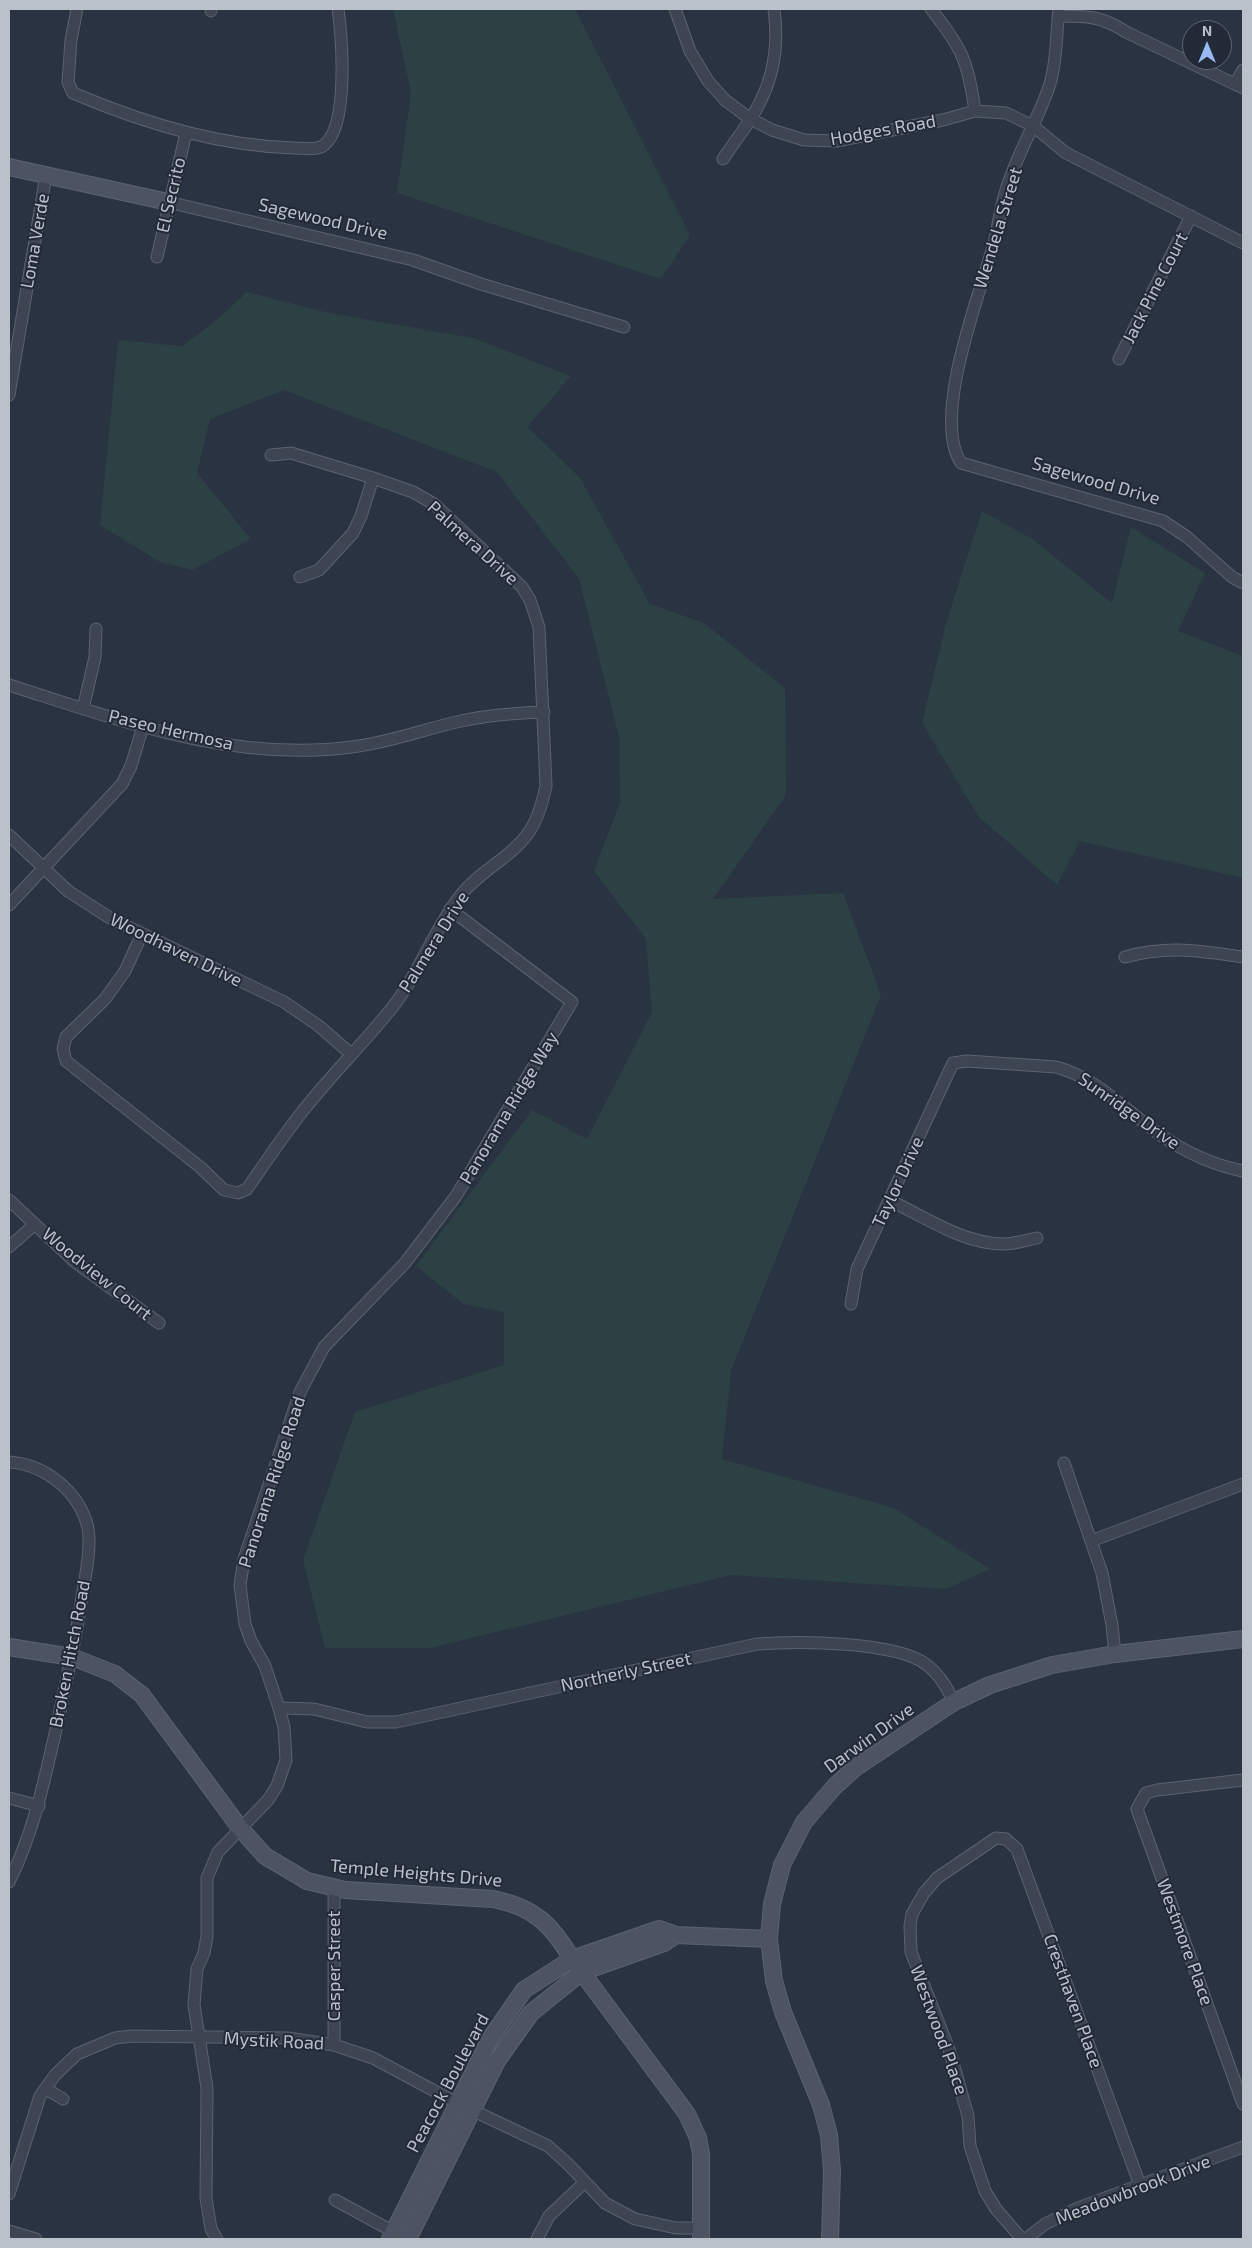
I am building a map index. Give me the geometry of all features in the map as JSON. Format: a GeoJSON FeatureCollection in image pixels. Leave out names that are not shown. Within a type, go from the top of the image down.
{"type":"FeatureCollection","features":[{"type":"Feature","properties":{"kind":"street"},"geometry":{"type":"LineString","coordinates":[[77,9],[71,40],[68,82],[74,93],[115,111],[186,133],[275,147],[317,149],[324,146],[334,133],[343,81],[343,47],[338,9]]}},
{"type":"Feature","properties":{"kind":"street","name":"Hodges Road"},"geometry":{"type":"LineString","coordinates":[[675,9],[690,51],[708,82],[725,100],[749,118],[772,130],[804,140],[836,142],[944,120],[975,111],[1006,113],[1034,126],[1066,153],[1243,243]]}},
{"type":"Feature","properties":{"kind":"street"},"geometry":{"type":"LineString","coordinates":[[723,159],[761,100],[774,60],[776,26],[774,9]]}},
{"type":"Feature","properties":{"kind":"street"},"geometry":{"type":"LineString","coordinates":[[931,9],[953,37],[964,58],[970,76],[975,111]]}},
{"type":"Feature","properties":{"kind":"street"},"geometry":{"type":"LineString","coordinates":[[1059,12],[1090,16],[1113,23],[1126,32],[1239,86],[1243,70]]}},
{"type":"Feature","properties":{"kind":"street","name":"Wendela Street"},"geometry":{"type":"LineString","coordinates":[[954,452],[952,418],[954,388],[971,316],[994,242],[1009,180],[1034,126],[1049,86],[1058,40],[1059,12]]}},
{"type":"Feature","properties":{"kind":"street","name":"El Secrito"},"geometry":{"type":"LineString","coordinates":[[156,257],[186,133]]}},
{"type":"Feature","properties":{"kind":"street","name":"Sagewood Drive"},"geometry":{"type":"LineString","coordinates":[[9,167],[168,202],[413,260],[481,284],[624,327]]}},
{"type":"Feature","properties":{"kind":"street","name":"Loma Verde"},"geometry":{"type":"LineString","coordinates":[[9,395],[46,175]]}},
{"type":"Feature","properties":{"kind":"street","name":"Jack Pine Court"},"geometry":{"type":"LineString","coordinates":[[1119,360],[1191,216]]}},
{"type":"Feature","properties":{"kind":"street","name":"Sagewood Drive"},"geometry":{"type":"LineString","coordinates":[[954,452],[961,463],[1163,521],[1187,537],[1232,577],[1243,583]]}},
{"type":"Feature","properties":{"kind":"street","name":"Palmera Drive"},"geometry":{"type":"LineString","coordinates":[[142,934],[125,970],[105,999],[66,1037],[63,1049],[66,1061],[200,1167],[224,1190],[238,1192],[247,1188],[302,1111],[392,1008],[420,965],[436,932],[460,895],[477,878],[509,853],[530,831],[544,798],[546,786],[544,712],[539,627],[530,600],[522,587],[434,504],[413,492],[291,453],[271,455]]}},
{"type":"Feature","properties":{"kind":"street"},"geometry":{"type":"LineString","coordinates":[[300,577],[318,570],[352,533],[362,516],[373,478]]}},
{"type":"Feature","properties":{"kind":"street"},"geometry":{"type":"LineString","coordinates":[[83,709],[95,657],[96,629]]}},
{"type":"Feature","properties":{"kind":"street","name":"Paseo Hermosa"},"geometry":{"type":"LineString","coordinates":[[9,685],[83,709],[189,738],[227,746],[281,750],[351,748],[406,737],[461,721],[505,714],[544,712]]}},
{"type":"Feature","properties":{"kind":"street"},"geometry":{"type":"LineString","coordinates":[[9,904],[122,784],[131,766],[143,726]]}},
{"type":"Feature","properties":{"kind":"street","name":"Woodhaven Drive"},"geometry":{"type":"LineString","coordinates":[[9,835],[68,891],[110,918],[284,1002],[319,1026],[351,1054]]}},
{"type":"Feature","properties":{"kind":"street","name":"Panorama Ridge Way"},"geometry":{"type":"LineString","coordinates":[[405,1263],[456,1196],[572,1002],[450,909]]}},
{"type":"Feature","properties":{"kind":"street"},"geometry":{"type":"LineString","coordinates":[[1124,957],[1145,951],[1185,949],[1243,957]]}},
{"type":"Feature","properties":{"kind":"street","name":"Sunridge Drive"},"geometry":{"type":"LineString","coordinates":[[953,1063],[967,1062],[1056,1067],[1070,1070],[1101,1088],[1158,1133],[1184,1150],[1205,1161],[1243,1171]]}},
{"type":"Feature","properties":{"kind":"street","name":"Taylor Drive"},"geometry":{"type":"LineString","coordinates":[[852,1304],[853,1283],[857,1269],[953,1063]]}},
{"type":"Feature","properties":{"kind":"street","name":"Woodview Court"},"geometry":{"type":"LineString","coordinates":[[9,1200],[76,1262],[159,1323]]}},
{"type":"Feature","properties":{"kind":"street"},"geometry":{"type":"LineString","coordinates":[[889,1200],[949,1229],[989,1243],[1012,1243],[1037,1238]]}},
{"type":"Feature","properties":{"kind":"street"},"geometry":{"type":"LineString","coordinates":[[9,1247],[35,1224]]}},
{"type":"Feature","properties":{"kind":"street","name":"Panorama Ridge Road"},"geometry":{"type":"LineString","coordinates":[[217,2239],[211,2229],[206,2198],[207,2088],[194,2005],[197,1969],[204,1953],[207,1936],[207,1878],[218,1852],[268,1800],[277,1786],[286,1760],[284,1727],[279,1708],[266,1666],[251,1641],[245,1624],[240,1585],[244,1560],[300,1392],[324,1347],[405,1263]]}},
{"type":"Feature","properties":{"kind":"street","name":"Broken Hitch Road"},"geometry":{"type":"LineString","coordinates":[[9,1462],[42,1470],[63,1484],[87,1525],[88,1556],[72,1656],[39,1806],[9,1882]]}},
{"type":"Feature","properties":{"kind":"street"},"geometry":{"type":"LineString","coordinates":[[1064,1463],[1102,1573],[1112,1625],[1115,1654]]}},
{"type":"Feature","properties":{"kind":"street"},"geometry":{"type":"LineString","coordinates":[[1091,1541],[1243,1484]]}},
{"type":"Feature","properties":{"kind":"street","name":"Darwin Drive"},"geometry":{"type":"LineString","coordinates":[[830,2239],[832,2171],[829,2135],[821,2105],[783,2012],[774,1981],[769,1939],[772,1904],[782,1865],[804,1822],[835,1786],[855,1768],[954,1702],[990,1685],[1052,1665],[1115,1654],[1243,1639]]}},
{"type":"Feature","properties":{"kind":"street","name":"Northerly Street"},"geometry":{"type":"LineString","coordinates":[[279,1708],[314,1709],[367,1722],[396,1722],[757,1644],[793,1641],[861,1646],[912,1656],[927,1665],[944,1682],[954,1702]]}},
{"type":"Feature","properties":{"kind":"street","name":"Temple Heights Drive"},"geometry":{"type":"LineString","coordinates":[[9,1647],[72,1656],[115,1674],[142,1695],[240,1828],[266,1856],[307,1881],[334,1888],[493,1899],[514,1903],[540,1917],[556,1932],[577,1965],[687,2114],[698,2138],[701,2154],[701,2234]]}},
{"type":"Feature","properties":{"kind":"street","name":"Westmore Place"},"geometry":{"type":"LineString","coordinates":[[1243,1780],[1157,1790],[1146,1793],[1137,1809],[1243,2104]]}},
{"type":"Feature","properties":{"kind":"street"},"geometry":{"type":"LineString","coordinates":[[9,1798],[39,1806]]}},
{"type":"Feature","properties":{"kind":"street","name":"Cresthaven Place"},"geometry":{"type":"LineString","coordinates":[[989,1842],[996,1838],[1006,1838],[1017,1848],[1140,2185]]}},
{"type":"Feature","properties":{"kind":"street","name":"Westwood Place"},"geometry":{"type":"LineString","coordinates":[[989,1842],[938,1878],[924,1893],[912,1914],[910,1926],[911,1952],[950,2052],[968,2116],[970,2146],[985,2191],[996,2209],[1022,2239]]}},
{"type":"Feature","properties":{"kind":"street","name":"Casper Street"},"geometry":{"type":"LineString","coordinates":[[334,1888],[334,2045]]}},
{"type":"Feature","properties":{"kind":"street","name":"Peacock Boulevard"},"geometry":{"type":"LineString","coordinates":[[397,2237],[457,2103],[490,2039],[524,1990],[659,1928],[676,1935],[769,1939]]}},
{"type":"Feature","properties":{"kind":"street","name":"Peacock Boulevard"},"geometry":{"type":"LineString","coordinates":[[397,2237],[473,2111],[498,2061],[531,2013],[577,1965]]}},
{"type":"Feature","properties":{"kind":"street","name":"Mystik Road"},"geometry":{"type":"LineString","coordinates":[[9,2194],[40,2096],[55,2075],[77,2054],[115,2038],[288,2038],[334,2045],[373,2058],[457,2103],[548,2146],[605,2203],[635,2219],[701,2234]]}},
{"type":"Feature","properties":{"kind":"street"},"geometry":{"type":"LineString","coordinates":[[46,2089],[63,2099]]}},
{"type":"Feature","properties":{"kind":"street","name":"Meadowbrook Drive"},"geometry":{"type":"LineString","coordinates":[[1026,2239],[1045,2224],[1078,2208],[1243,2148]]}},
{"type":"Feature","properties":{"kind":"street"},"geometry":{"type":"LineString","coordinates":[[537,2239],[550,2216],[584,2183]]}},
{"type":"Feature","properties":{"kind":"street"},"geometry":{"type":"LineString","coordinates":[[335,2200],[397,2237]]}},
{"type":"Feature","properties":{"kind":"street"},"geometry":{"type":"LineString","coordinates":[[9,2230],[36,2239]]}},
{"type":"Feature","properties":{"kind":"green space"},"geometry":{"type":"Polygon","coordinates":[[[393,9],[575,9],[690,235],[661,279],[397,193],[411,93],[393,9]]]}},
{"type":"Feature","properties":{"kind":"green space"},"geometry":{"type":"Polygon","coordinates":[[[247,292],[329,313],[473,338],[571,376],[527,427],[580,478],[650,604],[704,623],[785,688],[786,795],[713,899],[843,893],[881,995],[731,1371],[722,1459],[894,1508],[990,1569],[946,1589],[731,1575],[430,1648],[325,1648],[303,1560],[355,1412],[504,1365],[504,1312],[463,1304],[416,1266],[532,1110],[587,1139],[652,1012],[646,939],[594,871],[620,802],[619,737],[579,579],[497,472],[284,390],[210,419],[197,473],[251,539],[192,570],[160,562],[100,525],[118,340],[182,346],[219,318],[247,292]]]}},
{"type":"Feature","properties":{"kind":"green space"},"geometry":{"type":"Polygon","coordinates":[[[982,511],[1034,540],[1112,603],[1131,527],[1205,573],[1178,631],[1243,656],[1243,878],[1080,841],[1057,885],[978,816],[922,723],[946,623],[982,511]]]}}]}
